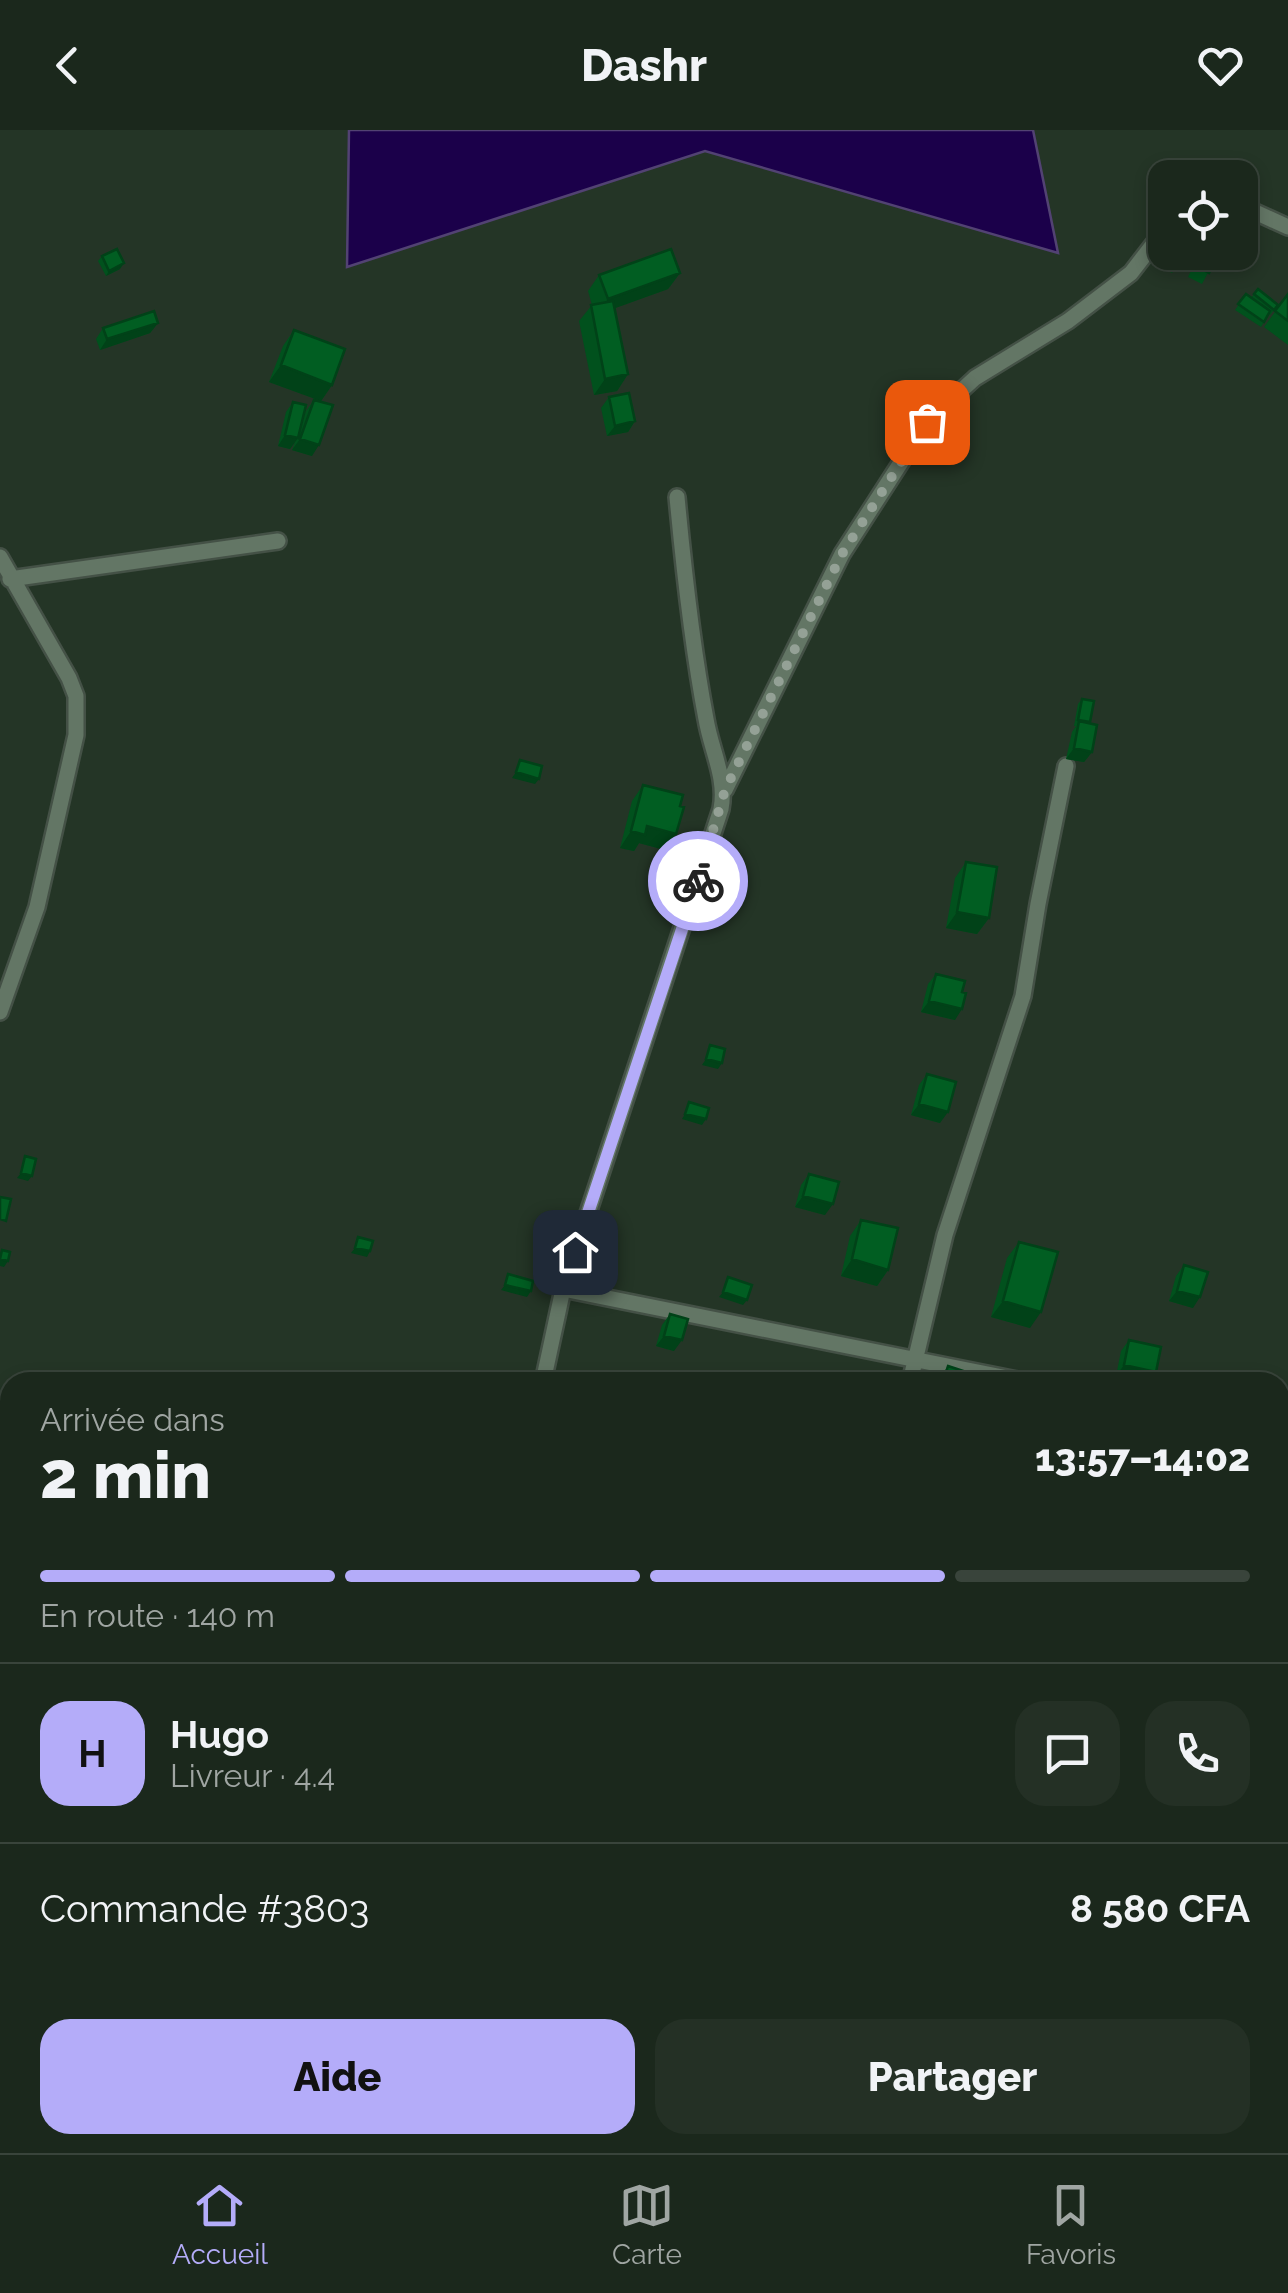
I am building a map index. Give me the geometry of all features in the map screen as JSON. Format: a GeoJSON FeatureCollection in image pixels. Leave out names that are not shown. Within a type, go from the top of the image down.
{"type":"FeatureCollection","features":[{"type":"Feature","properties":{"kind":"street"},"geometry":{"type":"LineString","coordinates":[[1258,213],[1288,227]]}},
{"type":"Feature","properties":{"kind":"street"},"geometry":{"type":"LineString","coordinates":[[545,1372],[563,1289],[722,810],[725,790],[842,554],[927,422],[975,378],[1068,321],[1130,273],[1148,250]]}},
{"type":"Feature","properties":{"kind":"street"},"geometry":{"type":"LineString","coordinates":[[676,497],[687,610],[706,725],[725,790]]}},
{"type":"Feature","properties":{"kind":"street"},"geometry":{"type":"LineString","coordinates":[[10,579],[278,541]]}},
{"type":"Feature","properties":{"kind":"street"},"geometry":{"type":"LineString","coordinates":[[0,557],[76,696],[76,735],[37,908],[0,1012]]}},
{"type":"Feature","properties":{"kind":"street"},"geometry":{"type":"LineString","coordinates":[[912,1372],[944,1235],[1023,996],[1066,766]]}},
{"type":"Feature","properties":{"kind":"street"},"geometry":{"type":"LineString","coordinates":[[563,1289],[976,1372]]}},
{"type":"Feature","properties":{"kind":"shaded area"},"geometry":{"type":"Polygon","coordinates":[[[349,130],[1033,130],[1058,253],[705,151],[347,267],[349,130]]]}},
{"type":"Feature","properties":{"kind":"building"},"geometry":{"type":"Polygon","coordinates":[[[117,249],[124,263],[109,271],[102,256],[117,249]]]}},
{"type":"Feature","properties":{"kind":"building"},"geometry":{"type":"Polygon","coordinates":[[[671,249],[680,273],[608,299],[599,275],[671,249]]]}},
{"type":"Feature","properties":{"kind":"building"},"geometry":{"type":"Polygon","coordinates":[[[1258,289],[1278,305],[1274,310],[1254,294],[1258,289]]]}},
{"type":"Feature","properties":{"kind":"building"},"geometry":{"type":"Polygon","coordinates":[[[1246,294],[1270,311],[1264,322],[1238,304],[1246,294]]]}},
{"type":"Feature","properties":{"kind":"building"},"geometry":{"type":"Polygon","coordinates":[[[1288,294],[1288,321],[1275,311],[1288,294]]]}},
{"type":"Feature","properties":{"kind":"building"},"geometry":{"type":"Polygon","coordinates":[[[613,301],[628,374],[605,379],[591,305],[613,301]]]}},
{"type":"Feature","properties":{"kind":"building"},"geometry":{"type":"Polygon","coordinates":[[[154,311],[158,323],[107,339],[103,328],[154,311]]]}},
{"type":"Feature","properties":{"kind":"building"},"geometry":{"type":"Polygon","coordinates":[[[294,330],[345,349],[332,385],[281,365],[294,330]]]}},
{"type":"Feature","properties":{"kind":"building"},"geometry":{"type":"Polygon","coordinates":[[[629,393],[635,421],[615,426],[609,397],[629,393]]]}},
{"type":"Feature","properties":{"kind":"building"},"geometry":{"type":"Polygon","coordinates":[[[314,400],[333,405],[319,445],[300,439],[314,400]]]}},
{"type":"Feature","properties":{"kind":"building"},"geometry":{"type":"Polygon","coordinates":[[[293,402],[306,405],[298,438],[285,435],[293,402]]]}},
{"type":"Feature","properties":{"kind":"building"},"geometry":{"type":"Polygon","coordinates":[[[1082,699],[1094,701],[1090,722],[1078,720],[1082,699]]]}},
{"type":"Feature","properties":{"kind":"building"},"geometry":{"type":"Polygon","coordinates":[[[1079,721],[1097,725],[1092,752],[1074,748],[1079,721]]]}},
{"type":"Feature","properties":{"kind":"building"},"geometry":{"type":"Polygon","coordinates":[[[520,760],[542,766],[539,779],[516,772],[520,760]]]}},
{"type":"Feature","properties":{"kind":"building"},"geometry":{"type":"Polygon","coordinates":[[[643,785],[683,795],[680,806],[684,807],[676,834],[647,826],[645,835],[631,831],[643,785]]]}},
{"type":"Feature","properties":{"kind":"building"},"geometry":{"type":"Polygon","coordinates":[[[966,862],[997,867],[989,918],[957,912],[966,862]]]}},
{"type":"Feature","properties":{"kind":"building"},"geometry":{"type":"Polygon","coordinates":[[[936,974],[965,981],[962,1009],[929,1001],[936,974]]]}},
{"type":"Feature","properties":{"kind":"building"},"geometry":{"type":"Polygon","coordinates":[[[710,1045],[725,1049],[722,1063],[706,1059],[710,1045]]]}},
{"type":"Feature","properties":{"kind":"building"},"geometry":{"type":"Polygon","coordinates":[[[927,1074],[956,1082],[948,1112],[919,1104],[927,1074]]]}},
{"type":"Feature","properties":{"kind":"building"},"geometry":{"type":"Polygon","coordinates":[[[689,1102],[709,1108],[706,1119],[685,1114],[689,1102]]]}},
{"type":"Feature","properties":{"kind":"building"},"geometry":{"type":"Polygon","coordinates":[[[25,1156],[36,1159],[32,1176],[21,1173],[25,1156]]]}},
{"type":"Feature","properties":{"kind":"building"},"geometry":{"type":"Polygon","coordinates":[[[809,1174],[839,1182],[833,1204],[803,1196],[809,1174]]]}},
{"type":"Feature","properties":{"kind":"building"},"geometry":{"type":"Polygon","coordinates":[[[0,1197],[11,1199],[6,1221],[0,1219],[0,1197]]]}},
{"type":"Feature","properties":{"kind":"building"},"geometry":{"type":"Polygon","coordinates":[[[861,1220],[898,1228],[888,1270],[852,1259],[861,1220]]]}},
{"type":"Feature","properties":{"kind":"building"},"geometry":{"type":"Polygon","coordinates":[[[358,1237],[373,1241],[370,1251],[355,1248],[358,1237]]]}},
{"type":"Feature","properties":{"kind":"building"},"geometry":{"type":"Polygon","coordinates":[[[1019,1242],[1058,1252],[1041,1312],[1003,1301],[1019,1242]]]}},
{"type":"Feature","properties":{"kind":"building"},"geometry":{"type":"Polygon","coordinates":[[[2,1250],[10,1252],[8,1261],[0,1259],[2,1250]]]}},
{"type":"Feature","properties":{"kind":"building"},"geometry":{"type":"Polygon","coordinates":[[[1184,1265],[1208,1272],[1200,1297],[1177,1291],[1184,1265]]]}},
{"type":"Feature","properties":{"kind":"building"},"geometry":{"type":"Polygon","coordinates":[[[508,1274],[533,1281],[531,1291],[505,1285],[508,1274]]]}},
{"type":"Feature","properties":{"kind":"building"},"geometry":{"type":"Polygon","coordinates":[[[728,1277],[752,1285],[747,1300],[723,1292],[728,1277]]]}},
{"type":"Feature","properties":{"kind":"building"},"geometry":{"type":"Polygon","coordinates":[[[670,1314],[688,1319],[682,1340],[664,1336],[670,1314]]]}},
{"type":"Feature","properties":{"kind":"building"},"geometry":{"type":"Polygon","coordinates":[[[1129,1340],[1161,1347],[1156,1372],[1124,1365],[1129,1340]]]}},
{"type":"Feature","properties":{"kind":"way so far"},"geometry":{"type":"LineString","coordinates":[[698,881],[725,790],[842,554],[927,422]]}},
{"type":"Feature","properties":{"kind":"route"},"geometry":{"type":"LineString","coordinates":[[575,1252],[698,881]]}}]}
